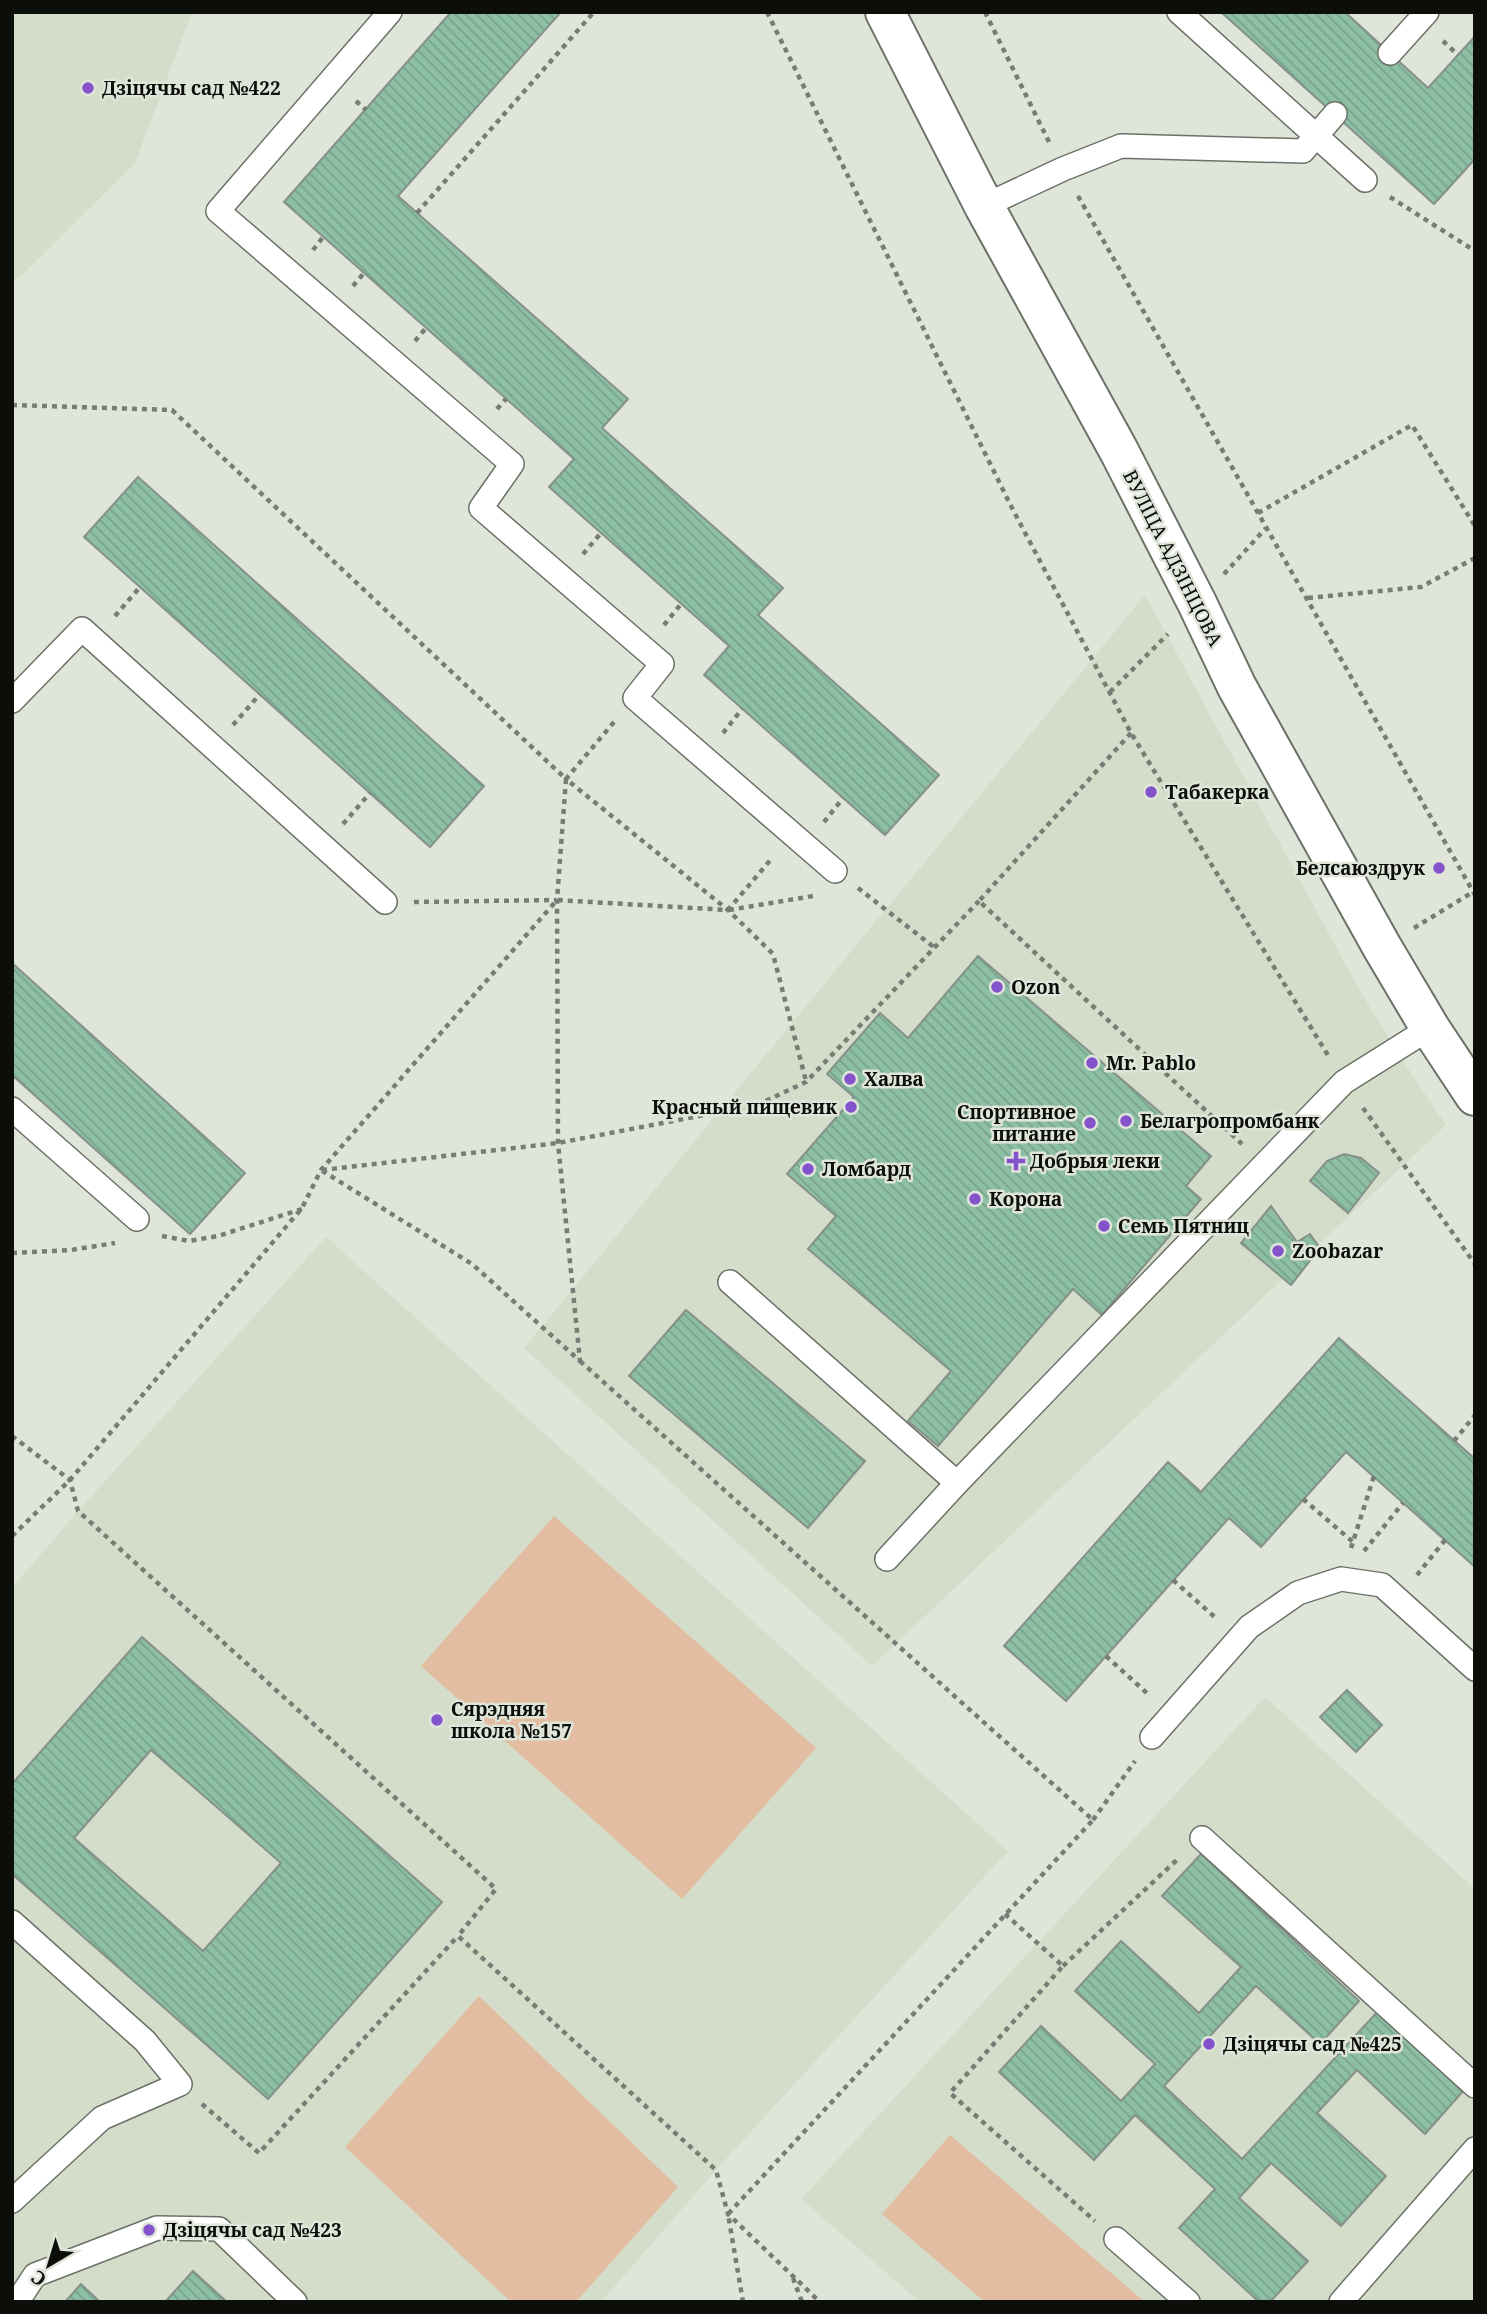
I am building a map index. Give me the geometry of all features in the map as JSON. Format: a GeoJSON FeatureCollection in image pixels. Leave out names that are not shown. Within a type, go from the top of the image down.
{"type":"FeatureCollection","features":[{"type":"Feature","properties":{"kind":"main road","name":"ВУЛІЦА АДЗІНЦОВА"},"geometry":{"type":"LineString","coordinates":[[885,12],[984,206],[1119,451],[1237,687],[1382,947],[1430,1028],[1475,1096]]}},
{"type":"Feature","properties":{"kind":"lane"},"geometry":{"type":"LineString","coordinates":[[390,12],[218,211],[512,464],[481,508],[662,664],[635,698],[792,834],[840,881]]}},
{"type":"Feature","properties":{"kind":"lane"},"geometry":{"type":"LineString","coordinates":[[1179,12],[1365,180]]}},
{"type":"Feature","properties":{"kind":"lane"},"geometry":{"type":"LineString","coordinates":[[1390,53],[1427,12]]}},
{"type":"Feature","properties":{"kind":"lane"},"geometry":{"type":"LineString","coordinates":[[984,206],[1063,169],[1121,146],[1303,151],[1335,114]]}},
{"type":"Feature","properties":{"kind":"lane"},"geometry":{"type":"LineString","coordinates":[[12,701],[82,629],[385,902]]}},
{"type":"Feature","properties":{"kind":"lane"},"geometry":{"type":"LineString","coordinates":[[887,1559],[957,1483],[1345,1082],[1430,1028]]}},
{"type":"Feature","properties":{"kind":"lane"},"geometry":{"type":"LineString","coordinates":[[12,1109],[137,1219]]}},
{"type":"Feature","properties":{"kind":"lane"},"geometry":{"type":"LineString","coordinates":[[730,1282],[957,1483]]}},
{"type":"Feature","properties":{"kind":"lane"},"geometry":{"type":"LineString","coordinates":[[1152,1737],[1249,1627],[1298,1593],[1341,1579],[1382,1585],[1475,1669]]}},
{"type":"Feature","properties":{"kind":"lane"},"geometry":{"type":"LineString","coordinates":[[1202,1838],[1475,2086]]}},
{"type":"Feature","properties":{"kind":"lane"},"geometry":{"type":"LineString","coordinates":[[12,1922],[145,2041],[180,2084],[102,2118],[12,2201]]}},
{"type":"Feature","properties":{"kind":"lane"},"geometry":{"type":"LineString","coordinates":[[1341,2302],[1475,2149]]}},
{"type":"Feature","properties":{"kind":"lane"},"geometry":{"type":"LineString","coordinates":[[18,2302],[35,2275],[157,2228],[219,2229],[295,2302]]}},
{"type":"Feature","properties":{"kind":"lane"},"geometry":{"type":"LineString","coordinates":[[1116,2239],[1188,2302]]}},
{"type":"Feature","properties":{"kind":"path"},"geometry":{"type":"LineString","coordinates":[[417,213],[594,12]]}},
{"type":"Feature","properties":{"kind":"path"},"geometry":{"type":"LineString","coordinates":[[767,12],[1013,510],[1131,733],[1345,1082],[1475,1264]]}},
{"type":"Feature","properties":{"kind":"path"},"geometry":{"type":"LineString","coordinates":[[985,12],[1063,169],[1474,894],[1382,947]]}},
{"type":"Feature","properties":{"kind":"path"},"geometry":{"type":"LineString","coordinates":[[1365,180],[1475,251]]}},
{"type":"Feature","properties":{"kind":"path"},"geometry":{"type":"LineString","coordinates":[[12,405],[172,410],[566,779],[728,910],[774,954],[806,1082]]}},
{"type":"Feature","properties":{"kind":"path"},"geometry":{"type":"LineString","coordinates":[[1258,513],[1412,425],[1475,526]]}},
{"type":"Feature","properties":{"kind":"path"},"geometry":{"type":"LineString","coordinates":[[1308,598],[1422,587],[1475,558]]}},
{"type":"Feature","properties":{"kind":"path"},"geometry":{"type":"LineString","coordinates":[[95,640],[140,587]]}},
{"type":"Feature","properties":{"kind":"path"},"geometry":{"type":"LineString","coordinates":[[1110,692],[1152,651]]}},
{"type":"Feature","properties":{"kind":"path"},"geometry":{"type":"LineString","coordinates":[[214,747],[260,694]]}},
{"type":"Feature","properties":{"kind":"path"},"geometry":{"type":"LineString","coordinates":[[580,1361],[558,1143],[557,900],[566,779],[635,698]]}},
{"type":"Feature","properties":{"kind":"path"},"geometry":{"type":"LineString","coordinates":[[321,1170],[558,1143],[757,1105],[806,1082],[979,901],[1131,733]]}},
{"type":"Feature","properties":{"kind":"path"},"geometry":{"type":"LineString","coordinates":[[323,846],[370,793]]}},
{"type":"Feature","properties":{"kind":"path"},"geometry":{"type":"LineString","coordinates":[[728,910],[792,834]]}},
{"type":"Feature","properties":{"kind":"path"},"geometry":{"type":"LineString","coordinates":[[840,881],[858,888],[935,948]]}},
{"type":"Feature","properties":{"kind":"path"},"geometry":{"type":"LineString","coordinates":[[840,881],[858,888]]}},
{"type":"Feature","properties":{"kind":"path"},"geometry":{"type":"LineString","coordinates":[[385,902],[557,900],[728,910],[819,895]]}},
{"type":"Feature","properties":{"kind":"path"},"geometry":{"type":"LineString","coordinates":[[12,1536],[70,1480],[302,1209],[321,1170],[557,900]]}},
{"type":"Feature","properties":{"kind":"path"},"geometry":{"type":"LineString","coordinates":[[979,901],[1264,1164]]}},
{"type":"Feature","properties":{"kind":"path"},"geometry":{"type":"LineString","coordinates":[[321,1170],[472,1264],[1093,1820]]}},
{"type":"Feature","properties":{"kind":"path"},"geometry":{"type":"LineString","coordinates":[[1454,1441],[1475,1415]]}},
{"type":"Feature","properties":{"kind":"path"},"geometry":{"type":"LineString","coordinates":[[12,1436],[70,1480],[78,1511],[496,1889],[458,1936],[259,2153],[180,2084]]}},
{"type":"Feature","properties":{"kind":"path"},"geometry":{"type":"LineString","coordinates":[[1341,1579],[1374,1476]]}},
{"type":"Feature","properties":{"kind":"path"},"geometry":{"type":"LineString","coordinates":[[1303,1499],[1353,1542]]}},
{"type":"Feature","properties":{"kind":"path"},"geometry":{"type":"LineString","coordinates":[[1341,1579],[1403,1503]]}},
{"type":"Feature","properties":{"kind":"path"},"geometry":{"type":"LineString","coordinates":[[1397,1599],[1445,1540]]}},
{"type":"Feature","properties":{"kind":"path"},"geometry":{"type":"LineString","coordinates":[[1173,1580],[1239,1638]]}},
{"type":"Feature","properties":{"kind":"path"},"geometry":{"type":"LineString","coordinates":[[1106,1656],[1172,1715]]}},
{"type":"Feature","properties":{"kind":"path"},"geometry":{"type":"LineString","coordinates":[[728,2214],[1093,1820],[1152,1737]]}},
{"type":"Feature","properties":{"kind":"path"},"geometry":{"type":"LineString","coordinates":[[1116,2239],[950,2093],[1063,1966],[1202,1838]]}},
{"type":"Feature","properties":{"kind":"path"},"geometry":{"type":"LineString","coordinates":[[1005,1914],[1063,1966]]}},
{"type":"Feature","properties":{"kind":"path"},"geometry":{"type":"LineString","coordinates":[[458,1936],[716,2170],[728,2214],[743,2302]]}},
{"type":"Feature","properties":{"kind":"path"},"geometry":{"type":"LineString","coordinates":[[728,2214],[820,2302]]}},
{"type":"Feature","properties":{"kind":"path"},"geometry":{"type":"LineString","coordinates":[[793,2277],[802,2302]]}},
{"type":"Feature","properties":{"kind":"shaded area","name":"Дзіцячы сад №422"},"geometry":{"type":"Polygon","coordinates":[[[12,12],[192,12],[135,163],[12,282],[12,12]]]}},
{"type":"Feature","properties":{"kind":"shaded area"},"geometry":{"type":"Polygon","coordinates":[[[1145,595],[1360,991],[1446,1125],[872,1666],[524,1348],[1145,595]]]}},
{"type":"Feature","properties":{"kind":"shaded area","name":"Сярэдняя школа №157"},"geometry":{"type":"Polygon","coordinates":[[[326,1237],[1008,1851],[716,2170],[601,2302],[12,2302],[12,1588],[78,1511],[326,1237]]]}},
{"type":"Feature","properties":{"kind":"shaded area"},"geometry":{"type":"Polygon","coordinates":[[[554,1516],[816,1748],[682,1899],[421,1666],[554,1516]]]}},
{"type":"Feature","properties":{"kind":"shaded area","name":"Дзіцячы сад №425"},"geometry":{"type":"Polygon","coordinates":[[[1265,1697],[1475,1889],[1475,2302],[920,2302],[801,2199],[1265,1697]]]}},
{"type":"Feature","properties":{"kind":"shaded area"},"geometry":{"type":"Polygon","coordinates":[[[479,1996],[678,2187],[576,2302],[511,2302],[345,2147],[479,1996]]]}},
{"type":"Feature","properties":{"kind":"shaded area"},"geometry":{"type":"Polygon","coordinates":[[[950,2135],[1145,2302],[985,2302],[882,2214],[950,2135]]]}},
{"type":"Feature","properties":{"kind":"building"},"geometry":{"type":"Polygon","coordinates":[[[451,12],[561,12],[398,196],[628,399],[602,428],[783,588],[758,615],[939,775],[885,835],[704,675],[729,646],[549,487],[574,459],[284,202],[451,12]]]}},
{"type":"Feature","properties":{"kind":"building"},"geometry":{"type":"Polygon","coordinates":[[[1221,12],[1345,12],[1428,88],[1475,36],[1475,159],[1434,204],[1221,12]]]}},
{"type":"Feature","properties":{"kind":"building"},"geometry":{"type":"Polygon","coordinates":[[[138,477],[484,786],[430,847],[84,537],[138,477]]]}},
{"type":"Feature","properties":{"kind":"building"},"geometry":{"type":"Polygon","coordinates":[[[978,956],[1211,1156],[1186,1186],[1201,1199],[1102,1315],[1073,1289],[938,1446],[908,1421],[951,1371],[808,1249],[836,1216],[787,1174],[854,1097],[827,1074],[880,1013],[908,1038],[978,956]]]}},
{"type":"Feature","properties":{"kind":"building"},"geometry":{"type":"Polygon","coordinates":[[[12,963],[245,1173],[190,1234],[12,1075],[12,963]]]}},
{"type":"Feature","properties":{"kind":"building"},"geometry":{"type":"Polygon","coordinates":[[[1344,1154],[1361,1158],[1379,1173],[1348,1213],[1310,1181],[1327,1161],[1344,1154]]]}},
{"type":"Feature","properties":{"kind":"building"},"geometry":{"type":"Polygon","coordinates":[[[1271,1206],[1297,1242],[1310,1234],[1320,1248],[1291,1285],[1241,1243],[1271,1206]]]}},
{"type":"Feature","properties":{"kind":"building"},"geometry":{"type":"Polygon","coordinates":[[[686,1310],[865,1461],[808,1528],[629,1376],[686,1310]]]}},
{"type":"Feature","properties":{"kind":"building"},"geometry":{"type":"Polygon","coordinates":[[[1339,1338],[1475,1459],[1475,1567],[1346,1452],[1261,1547],[1229,1518],[1066,1701],[1004,1646],[1168,1462],[1201,1492],[1339,1338]]]}},
{"type":"Feature","properties":{"kind":"building"},"geometry":{"type":"Polygon","coordinates":[[[142,1637],[442,1902],[268,2099],[12,1874],[12,1784],[142,1637]],[[151,1750],[74,1838],[203,1951],[281,1863],[151,1750]]]}},
{"type":"Feature","properties":{"kind":"building"},"geometry":{"type":"Polygon","coordinates":[[[1347,1690],[1382,1725],[1356,1752],[1320,1717],[1347,1690]]]}},
{"type":"Feature","properties":{"kind":"building"},"geometry":{"type":"Polygon","coordinates":[[[1201,1854],[1359,2001],[1320,2044],[1256,1986],[1164,2086],[1242,2159],[1379,2010],[1465,2089],[1425,2134],[1357,2070],[1317,2113],[1386,2176],[1341,2226],[1271,2163],[1239,2198],[1308,2261],[1270,2302],[1259,2302],[1179,2228],[1215,2189],[1135,2115],[1094,2160],[999,2072],[1041,2026],[1121,2101],[1155,2064],[1075,1991],[1121,1941],[1199,2013],[1241,1967],[1162,1896],[1201,1854]]]}},
{"type":"Feature","properties":{"kind":"building"},"geometry":{"type":"Polygon","coordinates":[[[193,2271],[227,2302],[165,2302],[193,2271]]]}},
{"type":"Feature","properties":{"kind":"building"},"geometry":{"type":"Polygon","coordinates":[[[81,2284],[100,2302],[65,2302],[81,2284]]]}},
{"type":"Feature","properties":{"kind":"place","name":"Дзіцячы сад №422"},"geometry":{"type":"Point","coordinates":[88,88]}},
{"type":"Feature","properties":{"kind":"place","name":"Табакерка"},"geometry":{"type":"Point","coordinates":[1151,792]}},
{"type":"Feature","properties":{"kind":"place","name":"Белсаюздрук"},"geometry":{"type":"Point","coordinates":[1439,868]}},
{"type":"Feature","properties":{"kind":"place","name":"Ozon"},"geometry":{"type":"Point","coordinates":[997,987]}},
{"type":"Feature","properties":{"kind":"place","name":"Mr. Pablo"},"geometry":{"type":"Point","coordinates":[1092,1063]}},
{"type":"Feature","properties":{"kind":"place","name":"Халва"},"geometry":{"type":"Point","coordinates":[850,1079]}},
{"type":"Feature","properties":{"kind":"place","name":"Красный пищевик"},"geometry":{"type":"Point","coordinates":[851,1107]}},
{"type":"Feature","properties":{"kind":"place","name":"Белагропромбанк"},"geometry":{"type":"Point","coordinates":[1126,1121]}},
{"type":"Feature","properties":{"kind":"place","name":"Спортивное питание"},"geometry":{"type":"Point","coordinates":[1090,1123]}},
{"type":"Feature","properties":{"kind":"place","name":"Добрыя леки"},"geometry":{"type":"Point","coordinates":[1016,1161]}},
{"type":"Feature","properties":{"kind":"place","name":"Ломбард"},"geometry":{"type":"Point","coordinates":[808,1169]}},
{"type":"Feature","properties":{"kind":"place","name":"Корона"},"geometry":{"type":"Point","coordinates":[975,1199]}},
{"type":"Feature","properties":{"kind":"place","name":"Семь Пятниц"},"geometry":{"type":"Point","coordinates":[1104,1226]}},
{"type":"Feature","properties":{"kind":"place","name":"Zoobazar"},"geometry":{"type":"Point","coordinates":[1278,1251]}},
{"type":"Feature","properties":{"kind":"place","name":"Сярэдняя школа №157"},"geometry":{"type":"Point","coordinates":[437,1720]}},
{"type":"Feature","properties":{"kind":"place","name":"Дзіцячы сад №425"},"geometry":{"type":"Point","coordinates":[1209,2044]}},
{"type":"Feature","properties":{"kind":"place","name":"Дзіцячы сад №423"},"geometry":{"type":"Point","coordinates":[149,2230]}}]}
